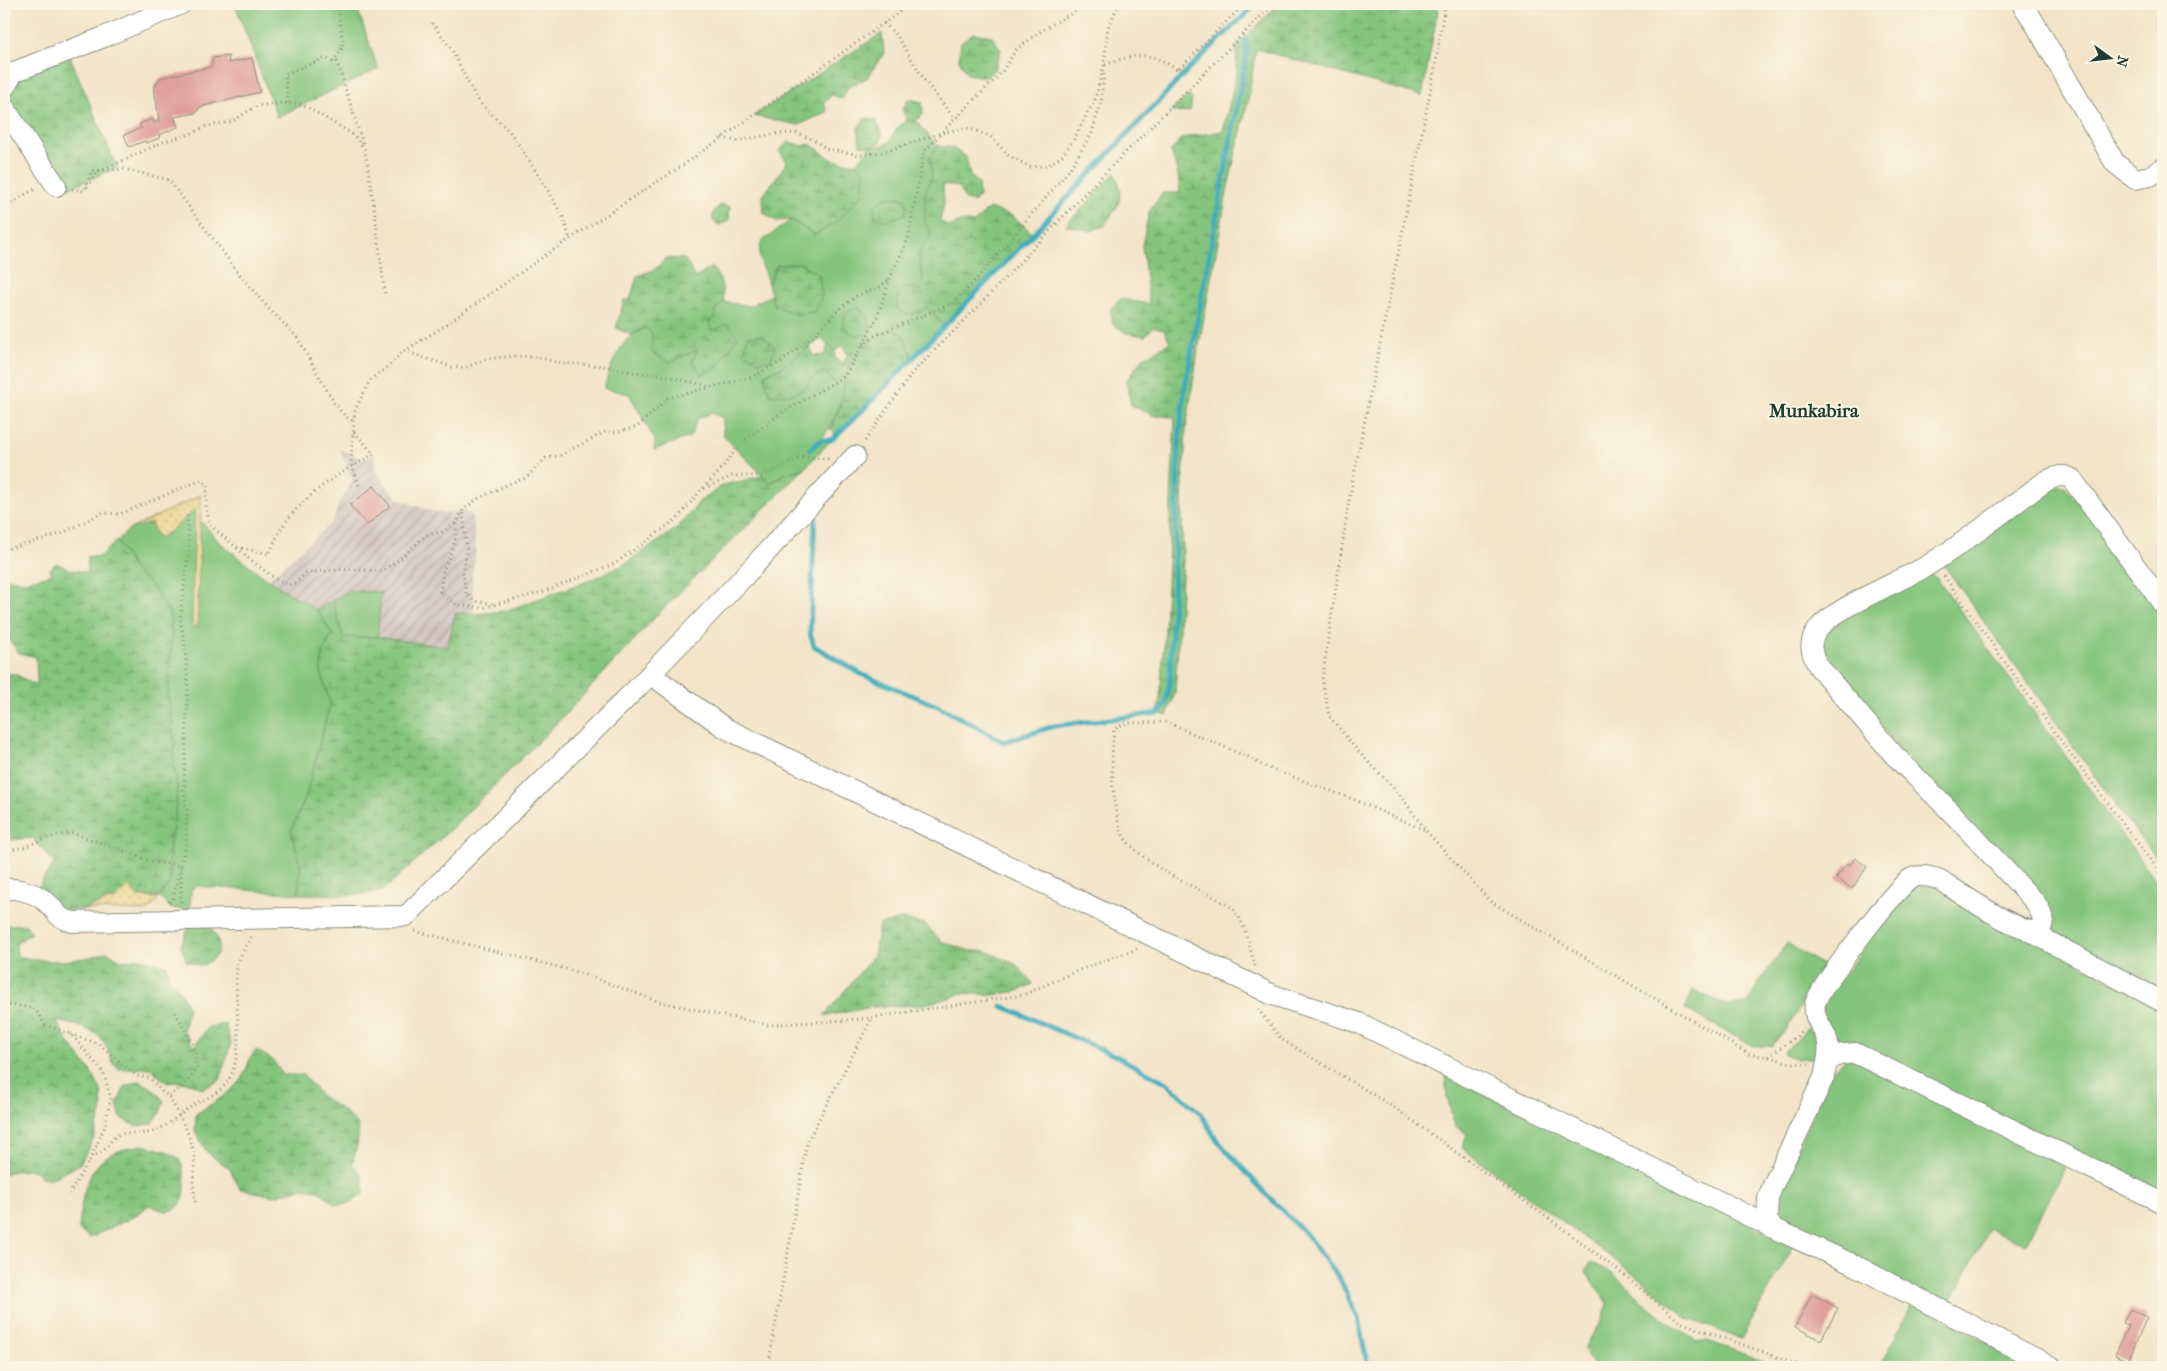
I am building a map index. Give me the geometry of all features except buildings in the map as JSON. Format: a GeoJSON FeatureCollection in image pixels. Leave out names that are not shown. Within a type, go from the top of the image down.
{"type":"FeatureCollection","features":[{"type":"Feature","properties":{"kind":"street"},"geometry":{"type":"LineString","coordinates":[[4,88],[14,72],[104,37],[181,4]]}},
{"type":"Feature","properties":{"kind":"street"},"geometry":{"type":"LineString","coordinates":[[2022,4],[2115,163],[2135,179],[2150,176],[2163,168]]}},
{"type":"Feature","properties":{"kind":"street"},"geometry":{"type":"LineString","coordinates":[[4,107],[56,186]]}},
{"type":"Feature","properties":{"kind":"street"},"geometry":{"type":"LineString","coordinates":[[4,889],[16,888],[45,900],[60,918],[73,922],[178,915],[262,918],[406,916],[650,674],[853,459]]}},
{"type":"Feature","properties":{"kind":"street"},"geometry":{"type":"LineString","coordinates":[[2029,931],[2040,930],[2042,926],[2042,914],[2035,902],[1954,815],[1894,755],[1818,666],[1810,652],[1816,633],[1821,625],[1844,610],[1934,561],[2046,480],[2058,476],[2067,476],[2072,480],[2163,604]]}},
{"type":"Feature","properties":{"kind":"street"},"geometry":{"type":"LineString","coordinates":[[650,674],[725,728],[1161,940],[1258,996],[1359,1024],[1773,1228],[1850,1263],[2052,1367]]}},
{"type":"Feature","properties":{"kind":"street"},"geometry":{"type":"LineString","coordinates":[[1773,1228],[1767,1220],[1768,1198],[1824,1077],[1827,1062],[1828,1042],[1818,1023],[1815,1012],[1819,995],[1884,906],[1899,888],[1912,878],[1921,876],[1940,880],[2018,927],[2029,931],[2163,1002]]}},
{"type":"Feature","properties":{"kind":"street"},"geometry":{"type":"LineString","coordinates":[[1827,1062],[1838,1055],[1855,1053],[2163,1203]]}},
{"type":"Feature","properties":{"kind":"path"},"geometry":{"type":"LineString","coordinates":[[333,63],[343,47],[338,4]]}},
{"type":"Feature","properties":{"kind":"path"},"geometry":{"type":"LineString","coordinates":[[359,486],[350,462],[355,410],[371,378],[385,369],[404,351],[438,330],[556,248],[721,138],[911,4]]}},
{"type":"Feature","properties":{"kind":"path"},"geometry":{"type":"LineString","coordinates":[[890,278],[880,287],[858,295],[844,305],[782,361],[752,377],[668,398],[637,427],[616,432],[605,432],[559,456],[546,458],[526,478],[510,483],[477,499],[463,510],[457,522],[455,542],[443,571],[440,592],[456,604],[482,608],[544,592],[616,563],[678,518],[718,473],[740,444],[780,414],[845,376],[877,318],[890,278],[908,239],[924,152],[1002,73],[1016,50],[1038,33],[1087,4]]}},
{"type":"Feature","properties":{"kind":"path"},"geometry":{"type":"LineString","coordinates":[[860,348],[874,336],[953,303],[976,280],[1069,170],[1092,133],[1101,102],[1108,27],[1119,4]]}},
{"type":"Feature","properties":{"kind":"path"},"geometry":{"type":"LineString","coordinates":[[1104,65],[1130,55],[1148,57],[1165,62],[1178,70],[1244,4]]}},
{"type":"Feature","properties":{"kind":"path"},"geometry":{"type":"LineString","coordinates":[[701,490],[732,476],[762,476],[802,457],[853,459],[912,373],[974,311],[1091,187],[1273,4]]}},
{"type":"Feature","properties":{"kind":"path"},"geometry":{"type":"LineString","coordinates":[[1446,4],[1348,500],[1322,680],[1329,716],[1356,749],[1401,796],[1426,831],[1491,902],[1749,1054],[1804,1064],[1827,1062]]}},
{"type":"Feature","properties":{"kind":"path"},"geometry":{"type":"LineString","coordinates":[[432,23],[452,50],[470,87],[481,104],[510,132],[543,183],[563,217],[570,239]]}},
{"type":"Feature","properties":{"kind":"path"},"geometry":{"type":"LineString","coordinates":[[884,23],[897,36],[925,81],[955,119]]}},
{"type":"Feature","properties":{"kind":"path"},"geometry":{"type":"LineString","coordinates":[[288,103],[285,74],[326,58],[333,63],[337,62],[365,150],[385,295]]}},
{"type":"Feature","properties":{"kind":"path"},"geometry":{"type":"LineString","coordinates":[[721,138],[737,141],[774,134],[796,133],[814,140],[827,149],[860,155],[883,152],[942,133],[967,128],[990,136],[1008,155],[1030,167],[1048,165],[1061,157],[1073,141],[1095,99],[1104,65]]}},
{"type":"Feature","properties":{"kind":"path"},"geometry":{"type":"LineString","coordinates":[[84,191],[98,172],[163,142],[190,134],[207,126],[231,122],[256,106],[288,103],[302,104],[354,135],[365,150]]}},
{"type":"Feature","properties":{"kind":"path"},"geometry":{"type":"LineString","coordinates":[[84,191],[92,171],[124,169],[169,180],[240,275],[269,309],[297,337],[334,403],[346,417],[354,422]]}},
{"type":"Feature","properties":{"kind":"path"},"geometry":{"type":"LineString","coordinates":[[4,209],[22,198],[30,190],[56,186],[53,185],[84,191]]}},
{"type":"Feature","properties":{"kind":"path"},"geometry":{"type":"LineString","coordinates":[[404,351],[452,367],[464,368],[487,359],[516,356],[536,357],[560,362],[605,366],[631,372],[658,374],[712,387]]}},
{"type":"Feature","properties":{"kind":"path"},"geometry":{"type":"LineString","coordinates":[[236,547],[269,554],[280,530],[306,499],[346,469],[374,454],[353,432]]}},
{"type":"Feature","properties":{"kind":"path"},"geometry":{"type":"LineString","coordinates":[[4,550],[61,534],[102,513],[120,514],[201,480],[207,484],[206,508],[210,525],[276,579],[288,585],[295,583],[306,573],[347,569],[383,571],[401,558],[426,535],[442,532],[457,522]]}},
{"type":"Feature","properties":{"kind":"path"},"geometry":{"type":"LineString","coordinates":[[463,510],[468,551],[463,573],[466,594],[474,601],[498,605]]}},
{"type":"Feature","properties":{"kind":"path"},"geometry":{"type":"LineString","coordinates":[[181,866],[178,915],[162,910],[172,898],[186,844],[187,814],[184,790],[188,687],[185,647],[180,617],[189,547],[187,512]]}},
{"type":"Feature","properties":{"kind":"path"},"geometry":{"type":"LineString","coordinates":[[1934,561],[2050,726],[2163,877]]}},
{"type":"Feature","properties":{"kind":"path"},"geometry":{"type":"LineString","coordinates":[[1426,831],[1350,798],[1266,767],[1248,757],[1166,722],[1126,723],[1114,729],[1113,793],[1118,816],[1127,841],[1178,880],[1235,911],[1246,935],[1258,996],[1281,1039],[1400,1112],[1570,1233],[1680,1322],[1804,1367]]}},
{"type":"Feature","properties":{"kind":"path"},"geometry":{"type":"LineString","coordinates":[[4,851],[24,847],[50,837],[71,833],[134,854],[149,861],[181,866]]}},
{"type":"Feature","properties":{"kind":"path"},"geometry":{"type":"LineString","coordinates":[[406,916],[405,928],[574,971],[669,1004],[768,1025],[873,1017],[1023,995],[1080,970],[1161,940]]}},
{"type":"Feature","properties":{"kind":"path"},"geometry":{"type":"LineString","coordinates":[[92,1156],[102,1154],[118,1135],[130,1132],[148,1133],[170,1123],[191,1106],[217,1093],[232,1075],[240,1048],[237,1020],[237,965],[262,918]]}},
{"type":"Feature","properties":{"kind":"path"},"geometry":{"type":"LineString","coordinates":[[4,1005],[35,1009],[45,1025],[99,1044],[137,1076],[150,1078],[161,1091],[169,1096],[178,1116],[188,1131],[195,1154],[193,1183],[196,1206]]}},
{"type":"Feature","properties":{"kind":"path"},"geometry":{"type":"LineString","coordinates":[[169,1096],[184,1085],[197,1070],[194,1047],[175,1012]]}},
{"type":"Feature","properties":{"kind":"path"},"geometry":{"type":"LineString","coordinates":[[1768,1057],[1797,1036],[1815,1012]]}},
{"type":"Feature","properties":{"kind":"path"},"geometry":{"type":"LineString","coordinates":[[768,1367],[807,1142],[873,1017]]}},
{"type":"Feature","properties":{"kind":"path"},"geometry":{"type":"LineString","coordinates":[[69,1194],[92,1156],[104,1128],[110,1098],[102,1072],[71,1034]]}},
{"type":"Feature","properties":{"kind":"shaded area"},"geometry":{"type":"Polygon","coordinates":[[[339,448],[363,460],[374,454],[375,471],[397,498],[444,514],[463,510],[472,514],[476,551],[472,574],[474,614],[455,613],[448,647],[377,637],[381,593],[349,591],[317,610],[268,580],[334,520],[338,505],[348,490],[352,479],[339,448]]]}},
{"type":"Feature","properties":{"kind":"green space"},"geometry":{"type":"Polygon","coordinates":[[[235,4],[356,4],[378,69],[277,117],[235,4]]]}},
{"type":"Feature","properties":{"kind":"green space"},"geometry":{"type":"Polygon","coordinates":[[[1279,4],[1439,4],[1422,96],[1256,49],[1249,96],[1228,187],[1198,350],[1186,429],[1182,501],[1183,560],[1175,693],[1167,716],[1157,713],[1160,699],[1165,627],[1175,417],[1155,416],[1131,405],[1126,381],[1142,359],[1170,342],[1164,330],[1153,327],[1145,336],[1126,333],[1113,324],[1111,308],[1121,299],[1149,304],[1142,245],[1149,212],[1162,193],[1180,193],[1178,175],[1171,151],[1182,138],[1223,131],[1237,72],[1236,46],[1279,4]]]}},
{"type":"Feature","properties":{"kind":"green space"},"geometry":{"type":"Polygon","coordinates":[[[882,33],[884,53],[867,78],[848,87],[842,99],[832,95],[824,103],[827,112],[799,125],[753,116],[882,33]]]}},
{"type":"Feature","properties":{"kind":"green space"},"geometry":{"type":"Polygon","coordinates":[[[973,33],[992,36],[1001,50],[995,69],[987,77],[967,74],[959,60],[961,42],[973,33]]]}},
{"type":"Feature","properties":{"kind":"green space"},"geometry":{"type":"Polygon","coordinates":[[[66,47],[117,168],[62,191],[4,110],[11,67],[66,47]]]}},
{"type":"Feature","properties":{"kind":"green space"},"geometry":{"type":"Polygon","coordinates":[[[1189,95],[1192,101],[1190,111],[1180,113],[1171,111],[1189,95]]]}},
{"type":"Feature","properties":{"kind":"green space"},"geometry":{"type":"Polygon","coordinates":[[[909,99],[922,102],[923,115],[916,121],[907,120],[902,109],[909,99]]]}},
{"type":"Feature","properties":{"kind":"green space"},"geometry":{"type":"Polygon","coordinates":[[[865,118],[876,120],[882,133],[880,142],[871,146],[860,145],[858,128],[865,118]]]}},
{"type":"Feature","properties":{"kind":"green space"},"geometry":{"type":"Polygon","coordinates":[[[907,120],[916,121],[938,146],[930,158],[932,175],[925,193],[930,237],[918,254],[923,277],[920,290],[907,287],[920,312],[927,307],[944,326],[913,359],[904,337],[847,372],[839,408],[821,440],[831,440],[804,469],[786,473],[770,483],[723,435],[723,418],[712,413],[697,419],[691,436],[654,450],[655,440],[629,394],[604,388],[610,369],[623,345],[636,333],[645,328],[653,333],[670,362],[698,349],[717,367],[737,338],[711,332],[710,323],[712,315],[724,302],[750,306],[771,295],[774,305],[797,314],[814,312],[822,296],[777,265],[768,284],[759,255],[761,242],[791,220],[815,235],[836,222],[862,196],[864,171],[856,164],[871,146],[881,146],[890,142],[896,129],[907,120]],[[845,313],[843,328],[855,335],[845,313]],[[821,339],[780,368],[765,374],[810,379],[824,371],[834,382],[853,352],[848,354],[842,346],[835,351],[821,339]]]}},
{"type":"Feature","properties":{"kind":"green space"},"geometry":{"type":"Polygon","coordinates":[[[789,142],[803,146],[810,144],[833,160],[856,164],[864,171],[862,196],[836,222],[815,235],[791,220],[776,221],[764,213],[763,196],[787,162],[779,151],[789,142]]]}},
{"type":"Feature","properties":{"kind":"green space"},"geometry":{"type":"Polygon","coordinates":[[[938,146],[953,148],[966,157],[970,175],[978,183],[979,196],[974,202],[965,200],[959,187],[943,184],[944,204],[940,221],[949,227],[962,221],[974,223],[989,208],[1013,216],[1033,234],[944,326],[927,307],[920,312],[908,315],[897,309],[898,293],[907,287],[920,289],[923,277],[918,254],[930,236],[928,226],[925,223],[925,193],[932,175],[929,158],[938,146]]]}},
{"type":"Feature","properties":{"kind":"green space"},"geometry":{"type":"Polygon","coordinates":[[[1115,173],[1121,191],[1118,205],[1104,226],[1090,231],[1066,225],[1115,173]]]}},
{"type":"Feature","properties":{"kind":"green space"},"geometry":{"type":"Polygon","coordinates":[[[885,197],[904,198],[907,206],[905,214],[886,221],[875,218],[874,207],[885,197]]]}},
{"type":"Feature","properties":{"kind":"green space"},"geometry":{"type":"Polygon","coordinates":[[[721,204],[730,207],[729,221],[719,225],[713,221],[713,213],[721,204]]]}},
{"type":"Feature","properties":{"kind":"green space"},"geometry":{"type":"Polygon","coordinates":[[[666,258],[685,259],[695,278],[712,267],[721,281],[724,302],[715,310],[716,317],[709,321],[711,331],[728,324],[738,337],[717,367],[702,375],[692,363],[697,350],[670,362],[652,353],[652,333],[645,328],[631,335],[616,328],[624,300],[630,300],[637,276],[654,270],[666,258]]]}},
{"type":"Feature","properties":{"kind":"green space"},"geometry":{"type":"Polygon","coordinates":[[[800,263],[819,275],[822,296],[814,312],[797,314],[774,305],[768,284],[777,265],[800,263]]]}},
{"type":"Feature","properties":{"kind":"green space"},"geometry":{"type":"Polygon","coordinates":[[[858,307],[867,316],[871,329],[868,335],[855,335],[843,328],[845,313],[858,307]]]}},
{"type":"Feature","properties":{"kind":"green space"},"geometry":{"type":"Polygon","coordinates":[[[893,329],[904,336],[913,359],[836,435],[830,429],[840,407],[847,373],[834,382],[824,372],[810,379],[807,388],[788,395],[770,394],[765,374],[780,368],[810,346],[813,356],[825,355],[828,343],[835,351],[835,359],[843,363],[848,354],[853,352],[849,369],[866,344],[877,336],[893,329]]]}},
{"type":"Feature","properties":{"kind":"green space"},"geometry":{"type":"Polygon","coordinates":[[[762,335],[775,347],[771,360],[758,361],[744,352],[748,336],[762,335]]]}},
{"type":"Feature","properties":{"kind":"green space"},"geometry":{"type":"Polygon","coordinates":[[[804,469],[660,612],[563,717],[450,830],[381,892],[351,895],[299,894],[300,865],[291,831],[306,797],[330,704],[321,671],[323,652],[332,634],[317,610],[333,600],[343,638],[377,637],[448,647],[455,613],[474,614],[505,611],[593,579],[623,565],[676,529],[700,501],[723,485],[762,476],[771,483],[786,473],[804,469]]]}},
{"type":"Feature","properties":{"kind":"green space"},"geometry":{"type":"Polygon","coordinates":[[[2052,486],[2065,486],[2163,610],[2163,867],[2116,806],[1943,564],[2052,486]]]}},
{"type":"Feature","properties":{"kind":"green space"},"geometry":{"type":"Polygon","coordinates":[[[195,508],[192,626],[197,627],[200,520],[219,542],[268,580],[317,610],[332,634],[323,652],[321,671],[330,704],[306,797],[291,831],[300,865],[299,894],[198,886],[191,889],[190,910],[170,908],[159,897],[170,882],[169,847],[175,815],[177,787],[173,758],[175,744],[168,695],[172,632],[169,612],[152,586],[134,570],[117,541],[128,530],[151,523],[158,538],[171,531],[195,508]]]}},
{"type":"Feature","properties":{"kind":"green space"},"geometry":{"type":"Polygon","coordinates":[[[117,541],[134,570],[152,586],[169,612],[172,632],[168,695],[175,744],[173,758],[177,787],[175,815],[169,847],[170,882],[159,897],[138,897],[129,887],[115,899],[87,909],[62,911],[33,895],[54,863],[33,838],[4,840],[4,769],[9,753],[4,748],[4,674],[15,674],[37,686],[36,657],[19,653],[8,638],[4,637],[4,577],[22,582],[52,574],[50,569],[56,563],[71,570],[87,572],[88,556],[99,557],[117,541]]]}},
{"type":"Feature","properties":{"kind":"green space"},"geometry":{"type":"Polygon","coordinates":[[[1927,572],[1937,578],[2163,891],[2163,990],[2051,931],[2054,918],[2006,859],[1904,755],[1820,653],[1821,642],[1829,628],[1927,572]]]}},
{"type":"Feature","properties":{"kind":"green space"},"geometry":{"type":"Polygon","coordinates":[[[349,591],[381,592],[377,637],[342,638],[333,600],[349,591]]]}},
{"type":"Feature","properties":{"kind":"green space"},"geometry":{"type":"Polygon","coordinates":[[[1919,886],[1934,886],[2163,1008],[2163,1193],[1836,1036],[1824,1022],[1823,1003],[1905,893],[1919,886]]]}},
{"type":"Feature","properties":{"kind":"green space"},"geometry":{"type":"Polygon","coordinates":[[[900,919],[925,924],[941,941],[970,951],[986,951],[1017,965],[1033,984],[1018,991],[993,995],[961,993],[950,998],[921,1005],[873,1007],[824,1016],[874,955],[879,925],[900,919]]]}},
{"type":"Feature","properties":{"kind":"green space"},"geometry":{"type":"Polygon","coordinates":[[[4,925],[26,925],[31,933],[16,944],[17,956],[62,961],[95,956],[107,952],[123,961],[139,958],[167,966],[169,979],[180,991],[188,1006],[183,1029],[193,1047],[208,1027],[225,1024],[231,1043],[220,1080],[202,1089],[186,1082],[167,1083],[150,1068],[118,1069],[113,1063],[103,1041],[94,1033],[81,1027],[56,1021],[69,1043],[88,1067],[101,1090],[102,1109],[94,1138],[80,1164],[49,1180],[41,1177],[34,1170],[14,1171],[4,1174],[4,925]]]}},
{"type":"Feature","properties":{"kind":"green space"},"geometry":{"type":"Polygon","coordinates":[[[208,925],[216,937],[219,948],[218,952],[209,962],[202,966],[186,961],[181,945],[189,927],[208,925]]]}},
{"type":"Feature","properties":{"kind":"green space"},"geometry":{"type":"Polygon","coordinates":[[[1787,943],[1825,967],[1786,1030],[1771,1046],[1753,1046],[1685,1009],[1693,990],[1726,1005],[1748,1004],[1756,987],[1787,943]]]}},
{"type":"Feature","properties":{"kind":"green space"},"geometry":{"type":"Polygon","coordinates":[[[1807,1028],[1812,1031],[1822,1047],[1819,1057],[1796,1059],[1784,1054],[1785,1050],[1794,1044],[1807,1028]]]}},
{"type":"Feature","properties":{"kind":"green space"},"geometry":{"type":"Polygon","coordinates":[[[256,1050],[273,1060],[283,1075],[303,1075],[321,1096],[342,1110],[359,1126],[357,1146],[352,1164],[362,1175],[364,1193],[348,1204],[335,1204],[318,1190],[301,1188],[275,1196],[240,1189],[230,1169],[207,1152],[195,1131],[196,1114],[223,1097],[240,1081],[251,1056],[256,1050]]]}},
{"type":"Feature","properties":{"kind":"green space"},"geometry":{"type":"Polygon","coordinates":[[[1849,1056],[2066,1167],[2026,1244],[1989,1229],[1948,1307],[1781,1217],[1775,1203],[1831,1072],[1849,1056]]]}},
{"type":"Feature","properties":{"kind":"green space"},"geometry":{"type":"Polygon","coordinates":[[[1445,1074],[1794,1246],[1741,1339],[1687,1318],[1635,1275],[1462,1148],[1467,1134],[1455,1126],[1447,1097],[1445,1074]]]}},
{"type":"Feature","properties":{"kind":"green space"},"geometry":{"type":"Polygon","coordinates":[[[140,1081],[153,1089],[164,1101],[160,1113],[152,1124],[135,1126],[121,1118],[117,1105],[125,1086],[140,1081]]]}},
{"type":"Feature","properties":{"kind":"green space"},"geometry":{"type":"Polygon","coordinates":[[[142,1145],[166,1151],[180,1159],[185,1183],[183,1199],[179,1206],[173,1210],[164,1211],[149,1205],[135,1216],[90,1238],[79,1230],[83,1198],[95,1168],[111,1154],[142,1145]]]}},
{"type":"Feature","properties":{"kind":"green space"},"geometry":{"type":"Polygon","coordinates":[[[1591,1262],[1613,1273],[1647,1306],[1696,1341],[1708,1341],[1780,1367],[1592,1367],[1593,1364],[1584,1348],[1600,1324],[1608,1304],[1586,1272],[1591,1262]]]}},
{"type":"Feature","properties":{"kind":"green space"},"geometry":{"type":"Polygon","coordinates":[[[1912,1303],[2036,1367],[1880,1367],[1912,1303]]]}},
{"type":"Feature","properties":{"kind":"sand"},"geometry":{"type":"Polygon","coordinates":[[[201,495],[197,627],[192,626],[195,509],[171,531],[158,538],[151,523],[128,530],[201,495]]]}},
{"type":"Feature","properties":{"kind":"sand"},"geometry":{"type":"Polygon","coordinates":[[[129,886],[138,897],[159,898],[148,911],[83,909],[115,899],[129,886]]]}},
{"type":"Feature","properties":{"kind":"waterway"},"geometry":{"type":"LineString","coordinates":[[810,449],[821,440],[831,440],[858,415],[1192,66],[1256,4]]}},
{"type":"Feature","properties":{"kind":"waterway"},"geometry":{"type":"LineString","coordinates":[[815,517],[810,633],[814,646],[861,674],[940,707],[1004,742],[1054,726],[1159,713],[1166,704],[1170,682],[1179,441],[1185,387],[1247,51],[1246,40]]}},
{"type":"Feature","properties":{"kind":"waterway"},"geometry":{"type":"LineString","coordinates":[[1002,1006],[1116,1056],[1167,1083],[1200,1113],[1216,1139],[1265,1193],[1305,1233],[1340,1279],[1358,1318],[1368,1367]]}},
{"type":"Feature","properties":{"kind":"district","name":"Munkabira"},"geometry":{"type":"Point","coordinates":[1814,410]}}]}
